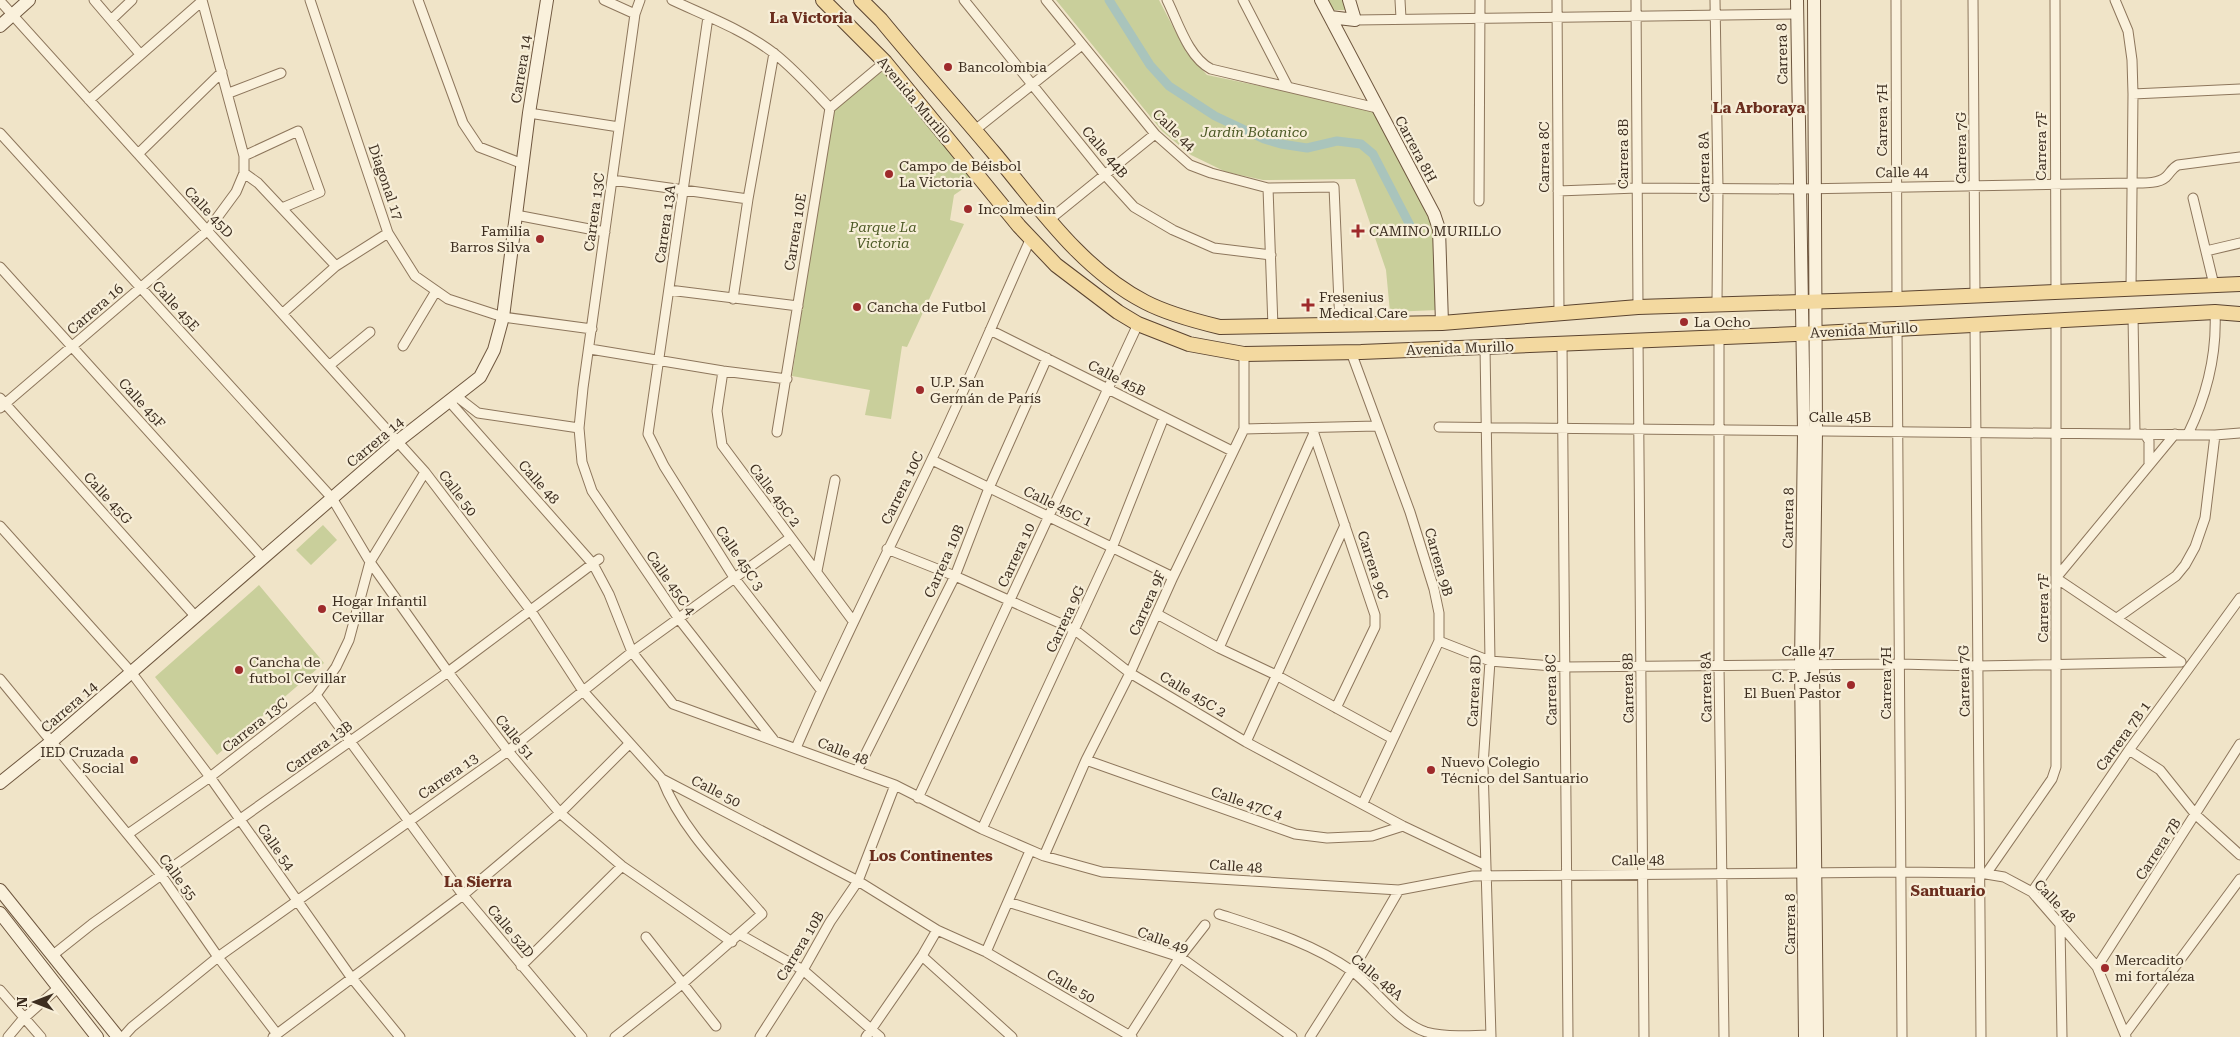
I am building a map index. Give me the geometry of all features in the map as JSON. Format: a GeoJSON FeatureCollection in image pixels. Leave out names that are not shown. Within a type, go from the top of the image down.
{"type":"FeatureCollection","features":[{"type":"Feature","properties":{"kind":"main road","name":"Avenida Murillo"},"geometry":{"type":"LineString","coordinates":[[823,0],[885,62],[1030,240],[1077,283],[1118,312],[1138,324],[1189,344],[1244,354],[1351,352],[1808,333],[2215,312],[2240,314]]}},
{"type":"Feature","properties":{"kind":"main road","name":"Avenida Murillo"},"geometry":{"type":"LineString","coordinates":[[861,0],[881,20],[1049,220],[1091,264],[1112,281],[1146,302],[1196,321],[1220,327],[1442,323],[1638,307],[1897,299],[2240,284]]}},
{"type":"Feature","properties":{"kind":"street"},"geometry":{"type":"LineString","coordinates":[[0,26],[29,0]]}},
{"type":"Feature","properties":{"kind":"street"},"geometry":{"type":"LineString","coordinates":[[94,0],[140,54]]}},
{"type":"Feature","properties":{"kind":"street"},"geometry":{"type":"LineString","coordinates":[[111,20],[132,0]]}},
{"type":"Feature","properties":{"kind":"street"},"geometry":{"type":"LineString","coordinates":[[89,100],[202,0],[244,156],[244,173],[258,183],[336,266]]}},
{"type":"Feature","properties":{"kind":"street","name":"Diagonal 17"},"geometry":{"type":"LineString","coordinates":[[310,0],[388,233],[415,276],[448,299],[503,317],[592,328]]}},
{"type":"Feature","properties":{"kind":"street"},"geometry":{"type":"LineString","coordinates":[[418,0],[463,124],[479,147],[523,164]]}},
{"type":"Feature","properties":{"kind":"street","name":"Carrera 14"},"geometry":{"type":"LineString","coordinates":[[0,783],[51,742],[398,441],[480,377],[494,350],[503,317],[529,112],[547,0]]}},
{"type":"Feature","properties":{"kind":"street"},"geometry":{"type":"LineString","coordinates":[[604,0],[635,14]]}},
{"type":"Feature","properties":{"kind":"street","name":"Carrera 13C"},"geometry":{"type":"LineString","coordinates":[[579,428],[635,14],[640,0]]}},
{"type":"Feature","properties":{"kind":"street"},"geometry":{"type":"LineString","coordinates":[[672,0],[745,34],[774,53],[802,78],[830,108],[885,62]]}},
{"type":"Feature","properties":{"kind":"street","name":"Calle 44B"},"geometry":{"type":"LineString","coordinates":[[964,0],[1105,175],[1134,207],[1173,230],[1214,248],[1271,255]]}},
{"type":"Feature","properties":{"kind":"street","name":"Calle 44"},"geometry":{"type":"LineString","coordinates":[[1046,0],[1155,134],[1190,165],[1211,173],[1268,188],[1334,187],[1340,326]]}},
{"type":"Feature","properties":{"kind":"street"},"geometry":{"type":"LineString","coordinates":[[1167,0],[1202,64],[1211,69],[1377,108]]}},
{"type":"Feature","properties":{"kind":"street"},"geometry":{"type":"LineString","coordinates":[[1243,0],[1287,86]]}},
{"type":"Feature","properties":{"kind":"street","name":"Carrera 8H"},"geometry":{"type":"LineString","coordinates":[[1321,0],[1434,214],[1439,229],[1442,323]]}},
{"type":"Feature","properties":{"kind":"street"},"geometry":{"type":"LineString","coordinates":[[1349,0],[1355,20]]}},
{"type":"Feature","properties":{"kind":"street"},"geometry":{"type":"LineString","coordinates":[[1400,0],[1401,18]]}},
{"type":"Feature","properties":{"kind":"street"},"geometry":{"type":"LineString","coordinates":[[1479,201],[1480,0]]}},
{"type":"Feature","properties":{"kind":"street","name":"Carrera 8C"},"geometry":{"type":"LineString","coordinates":[[1557,0],[1559,313]]}},
{"type":"Feature","properties":{"kind":"street","name":"Carrera 8B"},"geometry":{"type":"LineString","coordinates":[[1636,0],[1638,307]]}},
{"type":"Feature","properties":{"kind":"street","name":"Carrera 8A"},"geometry":{"type":"LineString","coordinates":[[1715,0],[1718,188],[1716,304]]}},
{"type":"Feature","properties":{"kind":"street","name":"Carrera 8"},"geometry":{"type":"LineString","coordinates":[[1797,0],[1800,189],[1807,301],[1810,431],[1807,665],[1810,873],[1817,1037]]}},
{"type":"Feature","properties":{"kind":"street","name":"Carrera 8"},"geometry":{"type":"LineString","coordinates":[[1807,301],[1814,188],[1814,0]]}},
{"type":"Feature","properties":{"kind":"street","name":"Carrera 7H"},"geometry":{"type":"LineString","coordinates":[[1896,0],[1897,299]]}},
{"type":"Feature","properties":{"kind":"street","name":"Carrera 7G"},"geometry":{"type":"LineString","coordinates":[[1973,0],[1975,295]]}},
{"type":"Feature","properties":{"kind":"street","name":"Carrera 7F"},"geometry":{"type":"LineString","coordinates":[[2055,0],[2056,292]]}},
{"type":"Feature","properties":{"kind":"street"},"geometry":{"type":"LineString","coordinates":[[2115,0],[2128,31],[2134,94],[2131,288]]}},
{"type":"Feature","properties":{"kind":"street","name":"Calle 45D"},"geometry":{"type":"LineString","coordinates":[[0,1],[398,441]]}},
{"type":"Feature","properties":{"kind":"street"},"geometry":{"type":"LineString","coordinates":[[1330,17],[1355,20],[1797,14]]}},
{"type":"Feature","properties":{"kind":"street","name":"Carrera 13A"},"geometry":{"type":"LineString","coordinates":[[648,434],[708,17]]}},
{"type":"Feature","properties":{"kind":"street"},"geometry":{"type":"LineString","coordinates":[[975,130],[1082,44]]}},
{"type":"Feature","properties":{"kind":"street"},"geometry":{"type":"LineString","coordinates":[[733,299],[748,199],[774,53]]}},
{"type":"Feature","properties":{"kind":"street"},"geometry":{"type":"LineString","coordinates":[[138,154],[222,72]]}},
{"type":"Feature","properties":{"kind":"street"},"geometry":{"type":"LineString","coordinates":[[228,93],[281,73]]}},
{"type":"Feature","properties":{"kind":"street"},"geometry":{"type":"LineString","coordinates":[[2134,94],[2240,89]]}},
{"type":"Feature","properties":{"kind":"street","name":"Carrera 10E"},"geometry":{"type":"LineString","coordinates":[[777,432],[830,108]]}},
{"type":"Feature","properties":{"kind":"street"},"geometry":{"type":"LineString","coordinates":[[529,112],[620,127]]}},
{"type":"Feature","properties":{"kind":"street"},"geometry":{"type":"LineString","coordinates":[[244,156],[298,131],[320,192],[282,208]]}},
{"type":"Feature","properties":{"kind":"street","name":"Calle 45E"},"geometry":{"type":"LineString","coordinates":[[0,133],[332,498]]}},
{"type":"Feature","properties":{"kind":"street"},"geometry":{"type":"LineString","coordinates":[[1049,220],[1155,134]]}},
{"type":"Feature","properties":{"kind":"street","name":"Calle 44"},"geometry":{"type":"LineString","coordinates":[[1558,191],[1637,188],[1800,189],[2132,183],[2164,179],[2171,169],[2178,166],[2240,157]]}},
{"type":"Feature","properties":{"kind":"street","name":"Carrera 16"},"geometry":{"type":"LineString","coordinates":[[2,403],[208,230],[236,192],[244,173]]}},
{"type":"Feature","properties":{"kind":"street"},"geometry":{"type":"LineString","coordinates":[[612,180],[748,199]]}},
{"type":"Feature","properties":{"kind":"street"},"geometry":{"type":"LineString","coordinates":[[1268,188],[1274,327]]}},
{"type":"Feature","properties":{"kind":"street"},"geometry":{"type":"LineString","coordinates":[[2193,198],[2214,285]]}},
{"type":"Feature","properties":{"kind":"street"},"geometry":{"type":"LineString","coordinates":[[516,215],[605,232]]}},
{"type":"Feature","properties":{"kind":"street"},"geometry":{"type":"LineString","coordinates":[[283,313],[336,266],[388,233]]}},
{"type":"Feature","properties":{"kind":"street","name":"Carrera 10C"},"geometry":{"type":"LineString","coordinates":[[796,748],[887,549],[932,460],[1030,240]]}},
{"type":"Feature","properties":{"kind":"street"},"geometry":{"type":"LineString","coordinates":[[2206,250],[2240,243]]}},
{"type":"Feature","properties":{"kind":"street","name":"Calle 45F"},"geometry":{"type":"LineString","coordinates":[[0,266],[263,558]]}},
{"type":"Feature","properties":{"kind":"street"},"geometry":{"type":"LineString","coordinates":[[669,290],[798,306]]}},
{"type":"Feature","properties":{"kind":"street"},"geometry":{"type":"LineString","coordinates":[[403,346],[436,291]]}},
{"type":"Feature","properties":{"kind":"street"},"geometry":{"type":"LineString","coordinates":[[2188,434],[2204,400],[2208,384],[2214,343],[2215,312]]}},
{"type":"Feature","properties":{"kind":"street"},"geometry":{"type":"LineString","coordinates":[[2132,316],[2135,433]]}},
{"type":"Feature","properties":{"kind":"street","name":"Carrera 7F"},"geometry":{"type":"LineString","coordinates":[[1983,873],[2052,779],[2056,767],[2056,320]]}},
{"type":"Feature","properties":{"kind":"street","name":"Carrera 10"},"geometry":{"type":"LineString","coordinates":[[918,798],[1138,324]]}},
{"type":"Feature","properties":{"kind":"street","name":"Carrera 7G"},"geometry":{"type":"LineString","coordinates":[[1975,324],[1978,666],[1983,873],[1980,1037]]}},
{"type":"Feature","properties":{"kind":"street","name":"Carrera 7H"},"geometry":{"type":"LineString","coordinates":[[1897,328],[1902,1037]]}},
{"type":"Feature","properties":{"kind":"street","name":"Calle 45B"},"geometry":{"type":"LineString","coordinates":[[990,330],[1232,451]]}},
{"type":"Feature","properties":{"kind":"street"},"geometry":{"type":"LineString","coordinates":[[330,365],[370,332]]}},
{"type":"Feature","properties":{"kind":"street","name":"Carrera 8A"},"geometry":{"type":"LineString","coordinates":[[1719,336],[1719,666],[1724,1037]]}},
{"type":"Feature","properties":{"kind":"street","name":"Carrera 8B"},"geometry":{"type":"LineString","coordinates":[[1638,340],[1644,1037]]}},
{"type":"Feature","properties":{"kind":"street","name":"Carrera 8C"},"geometry":{"type":"LineString","coordinates":[[1562,343],[1568,1037]]}},
{"type":"Feature","properties":{"kind":"street","name":"Carrera 8D"},"geometry":{"type":"LineString","coordinates":[[1485,347],[1490,661],[1483,766],[1491,1036]]}},
{"type":"Feature","properties":{"kind":"street"},"geometry":{"type":"LineString","coordinates":[[590,348],[723,371],[787,379]]}},
{"type":"Feature","properties":{"kind":"street","name":"Carrera 9B"},"geometry":{"type":"LineString","coordinates":[[1351,352],[1410,512],[1434,589],[1439,613],[1439,641],[1363,803]]}},
{"type":"Feature","properties":{"kind":"street","name":"Carrera 9F"},"geometry":{"type":"LineString","coordinates":[[1044,856],[1086,760],[1130,673],[1173,577],[1244,429],[1244,354]]}},
{"type":"Feature","properties":{"kind":"street","name":"Carrera 10B"},"geometry":{"type":"LineString","coordinates":[[857,771],[955,576],[990,488],[1047,358]]}},
{"type":"Feature","properties":{"kind":"street","name":"Calle 45C 2"},"geometry":{"type":"LineString","coordinates":[[723,371],[717,411],[722,445],[853,621]]}},
{"type":"Feature","properties":{"kind":"street"},"geometry":{"type":"LineString","coordinates":[[471,410],[468,396],[472,384]]}},
{"type":"Feature","properties":{"kind":"street"},"geometry":{"type":"LineString","coordinates":[[452,399],[478,413],[579,428]]}},
{"type":"Feature","properties":{"kind":"street","name":"Calle 48"},"geometry":{"type":"LineString","coordinates":[[452,399],[596,561],[632,652],[673,704],[895,785],[918,798],[1030,851],[1102,872],[1398,890],[1472,876],[1722,873],[1983,873],[2004,877],[2032,892],[2097,967],[2125,1036]]}},
{"type":"Feature","properties":{"kind":"street","name":"Calle 45G"},"geometry":{"type":"LineString","coordinates":[[2,403],[196,617]]}},
{"type":"Feature","properties":{"kind":"street","name":"Carrera 9G"},"geometry":{"type":"LineString","coordinates":[[982,828],[1112,548],[1164,417]]}},
{"type":"Feature","properties":{"kind":"street"},"geometry":{"type":"LineString","coordinates":[[1244,429],[1313,430],[1377,426]]}},
{"type":"Feature","properties":{"kind":"street","name":"Calle 45B"},"geometry":{"type":"LineString","coordinates":[[1439,427],[2214,435],[2240,433]]}},
{"type":"Feature","properties":{"kind":"street","name":"Calle 45C 4"},"geometry":{"type":"LineString","coordinates":[[579,428],[582,462],[592,491],[678,619],[773,739]]}},
{"type":"Feature","properties":{"kind":"street"},"geometry":{"type":"LineString","coordinates":[[1219,648],[1313,430]]}},
{"type":"Feature","properties":{"kind":"street","name":"Carrera 9C"},"geometry":{"type":"LineString","coordinates":[[1313,430],[1374,615],[1375,627],[1336,708]]}},
{"type":"Feature","properties":{"kind":"street","name":"Calle 45C 3"},"geometry":{"type":"LineString","coordinates":[[648,434],[664,466],[735,579],[821,690]]}},
{"type":"Feature","properties":{"kind":"street"},"geometry":{"type":"LineString","coordinates":[[2145,434],[2149,441],[2149,463]]}},
{"type":"Feature","properties":{"kind":"street"},"geometry":{"type":"LineString","coordinates":[[2175,434],[2149,463],[2056,578],[2185,665]]}},
{"type":"Feature","properties":{"kind":"street"},"geometry":{"type":"LineString","coordinates":[[2117,618],[2176,576],[2195,547],[2205,518],[2214,435]]}},
{"type":"Feature","properties":{"kind":"street","name":"Calle 50"},"geometry":{"type":"LineString","coordinates":[[398,441],[425,472],[530,612],[583,691],[662,779],[858,881],[937,930],[986,952],[1130,1037]]}},
{"type":"Feature","properties":{"kind":"street","name":"Calle 45C 1"},"geometry":{"type":"LineString","coordinates":[[932,460],[1173,577]]}},
{"type":"Feature","properties":{"kind":"street","name":"Carrera 13C"},"geometry":{"type":"LineString","coordinates":[[128,834],[210,777],[316,695],[326,683],[346,645],[370,562],[425,472]]}},
{"type":"Feature","properties":{"kind":"street"},"geometry":{"type":"LineString","coordinates":[[817,571],[835,480]]}},
{"type":"Feature","properties":{"kind":"street","name":"Calle 51"},"geometry":{"type":"LineString","coordinates":[[332,498],[370,562],[448,672],[508,751],[560,813],[622,866],[732,942]]}},
{"type":"Feature","properties":{"kind":"street"},"geometry":{"type":"LineString","coordinates":[[1246,742],[1345,525]]}},
{"type":"Feature","properties":{"kind":"street","name":"Calle 54"},"geometry":{"type":"LineString","coordinates":[[0,526],[131,672],[210,777],[352,977],[400,1037]]}},
{"type":"Feature","properties":{"kind":"street","name":"Carrera 13"},"geometry":{"type":"LineString","coordinates":[[123,1037],[132,1027],[218,957],[508,751],[632,652],[790,538]]}},
{"type":"Feature","properties":{"kind":"street","name":"Calle 45C 2"},"geometry":{"type":"LineString","coordinates":[[887,549],[955,576],[1075,630],[1130,673],[1246,742],[1403,826],[1485,865]]}},
{"type":"Feature","properties":{"kind":"street","name":"Carrera 13B"},"geometry":{"type":"LineString","coordinates":[[53,955],[92,924],[448,672],[596,561]]}},
{"type":"Feature","properties":{"kind":"street","name":"Carrera 7B 1"},"geometry":{"type":"LineString","coordinates":[[2032,892],[2185,665],[2240,598]]}},
{"type":"Feature","properties":{"kind":"street"},"geometry":{"type":"LineString","coordinates":[[1158,614],[1219,648],[1276,675],[1393,739]]}},
{"type":"Feature","properties":{"kind":"street","name":"Calle 47"},"geometry":{"type":"LineString","coordinates":[[1439,641],[1490,661],[1565,667],[1900,664],[1978,666],[2056,664],[2185,665]]}},
{"type":"Feature","properties":{"kind":"street","name":"Calle 55"},"geometry":{"type":"LineString","coordinates":[[0,679],[161,875],[275,1035]]}},
{"type":"Feature","properties":{"kind":"street","name":"Calle 52D"},"geometry":{"type":"LineString","coordinates":[[316,695],[463,895],[582,1037]]}},
{"type":"Feature","properties":{"kind":"street"},"geometry":{"type":"LineString","coordinates":[[275,1035],[463,895],[560,813],[629,744]]}},
{"type":"Feature","properties":{"kind":"street","name":"Carrera 7B"},"geometry":{"type":"LineString","coordinates":[[2097,967],[2240,744]]}},
{"type":"Feature","properties":{"kind":"street"},"geometry":{"type":"LineString","coordinates":[[2129,750],[2160,770],[2196,815],[2240,855]]}},
{"type":"Feature","properties":{"kind":"street","name":"Calle 47C 4"},"geometry":{"type":"LineString","coordinates":[[1086,760],[1295,834],[1327,838],[1372,836],[1403,826]]}},
{"type":"Feature","properties":{"kind":"street"},"geometry":{"type":"LineString","coordinates":[[614,1037],[682,984],[762,914],[686,825],[669,798],[662,779]]}},
{"type":"Feature","properties":{"kind":"street","name":"Carrera 10B"},"geometry":{"type":"LineString","coordinates":[[760,1037],[830,922],[858,881],[895,785]]}},
{"type":"Feature","properties":{"kind":"street"},"geometry":{"type":"LineString","coordinates":[[986,952],[1030,851]]}},
{"type":"Feature","properties":{"kind":"street"},"geometry":{"type":"LineString","coordinates":[[521,966],[622,866]]}},
{"type":"Feature","properties":{"kind":"street","name":"Carrera 8"},"geometry":{"type":"LineString","coordinates":[[1805,1037],[1810,873]]}},
{"type":"Feature","properties":{"kind":"street"},"geometry":{"type":"LineString","coordinates":[[2125,1036],[2240,879]]}},
{"type":"Feature","properties":{"kind":"street"},"geometry":{"type":"LineString","coordinates":[[0,890],[118,1037]]}},
{"type":"Feature","properties":{"kind":"street"},"geometry":{"type":"LineString","coordinates":[[1310,1037],[1352,971],[1398,890]]}},
{"type":"Feature","properties":{"kind":"street","name":"Calle 49"},"geometry":{"type":"LineString","coordinates":[[1008,902],[1180,957],[1292,1037]]}},
{"type":"Feature","properties":{"kind":"street"},"geometry":{"type":"LineString","coordinates":[[0,913],[97,1037]]}},
{"type":"Feature","properties":{"kind":"street","name":"Calle 48A"},"geometry":{"type":"LineString","coordinates":[[1219,914],[1292,938],[1352,971],[1409,1023],[1425,1032],[1451,1036],[1491,1036]]}},
{"type":"Feature","properties":{"kind":"street"},"geometry":{"type":"LineString","coordinates":[[1130,1037],[1180,957],[1205,925]]}},
{"type":"Feature","properties":{"kind":"street"},"geometry":{"type":"LineString","coordinates":[[2060,926],[2062,1037]]}},
{"type":"Feature","properties":{"kind":"street"},"geometry":{"type":"LineString","coordinates":[[868,1033],[922,956],[937,930]]}},
{"type":"Feature","properties":{"kind":"street"},"geometry":{"type":"LineString","coordinates":[[741,934],[802,970],[868,1033],[880,1037]]}},
{"type":"Feature","properties":{"kind":"street"},"geometry":{"type":"LineString","coordinates":[[646,937],[716,1026]]}},
{"type":"Feature","properties":{"kind":"street"},"geometry":{"type":"LineString","coordinates":[[922,956],[1012,1037]]}},
{"type":"Feature","properties":{"kind":"street"},"geometry":{"type":"LineString","coordinates":[[8,1037],[23,1019],[58,988]]}},
{"type":"Feature","properties":{"kind":"street"},"geometry":{"type":"LineString","coordinates":[[0,990],[23,1019],[41,1037]]}},
{"type":"Feature","properties":{"kind":"green space","name":"Jardín Botanico"},"geometry":{"type":"Polygon","coordinates":[[[1056,0],[1159,0],[1186,52],[1207,75],[1374,110],[1433,227],[1438,310],[1390,312],[1386,270],[1355,179],[1263,180],[1226,172],[1191,155],[1162,131],[1056,0]]]}},
{"type":"Feature","properties":{"kind":"green space"},"geometry":{"type":"Polygon","coordinates":[[[1327,0],[1345,0],[1348,10],[1333,10],[1327,0]]]}},
{"type":"Feature","properties":{"kind":"green space","name":"Parque La Victoria"},"geometry":{"type":"Polygon","coordinates":[[[886,67],[973,182],[954,195],[950,220],[964,224],[907,347],[902,346],[891,419],[865,415],[870,390],[792,376],[832,111],[886,67]]]}},
{"type":"Feature","properties":{"kind":"green space"},"geometry":{"type":"Polygon","coordinates":[[[323,525],[337,540],[311,565],[296,550],[323,525]]]}},
{"type":"Feature","properties":{"kind":"green space","name":"Cancha de futbol Cevillar"},"geometry":{"type":"Polygon","coordinates":[[[259,585],[324,663],[217,755],[155,677],[259,585]]]}},
{"type":"Feature","properties":{"kind":"waterway"},"geometry":{"type":"LineString","coordinates":[[1109,0],[1150,65],[1169,86],[1215,116],[1264,139],[1281,144],[1307,148],[1337,141],[1361,144],[1373,154],[1413,231]]}},
{"type":"Feature","properties":{"kind":"place","name":"Bancolombia"},"geometry":{"type":"Point","coordinates":[948,67]}},
{"type":"Feature","properties":{"kind":"place","name":"Campo de Béisbol La Victoria"},"geometry":{"type":"Point","coordinates":[889,174]}},
{"type":"Feature","properties":{"kind":"place","name":"Incolmedin"},"geometry":{"type":"Point","coordinates":[968,209]}},
{"type":"Feature","properties":{"kind":"place","name":"CAMINO MURILLO"},"geometry":{"type":"Point","coordinates":[1358,231]}},
{"type":"Feature","properties":{"kind":"place","name":"Familia Barros Silva"},"geometry":{"type":"Point","coordinates":[540,239]}},
{"type":"Feature","properties":{"kind":"place","name":"Fresenius Medical Care"},"geometry":{"type":"Point","coordinates":[1308,305]}},
{"type":"Feature","properties":{"kind":"place","name":"Cancha de Futbol"},"geometry":{"type":"Point","coordinates":[857,307]}},
{"type":"Feature","properties":{"kind":"place","name":"La Ocho"},"geometry":{"type":"Point","coordinates":[1684,322]}},
{"type":"Feature","properties":{"kind":"place","name":"U.P. San Germán de París"},"geometry":{"type":"Point","coordinates":[920,390]}},
{"type":"Feature","properties":{"kind":"place","name":"Hogar Infantil Cevillar"},"geometry":{"type":"Point","coordinates":[322,609]}},
{"type":"Feature","properties":{"kind":"place","name":"Cancha de futbol Cevillar"},"geometry":{"type":"Point","coordinates":[239,670]}},
{"type":"Feature","properties":{"kind":"place","name":"C. P. Jesús El Buen Pastor"},"geometry":{"type":"Point","coordinates":[1851,685]}},
{"type":"Feature","properties":{"kind":"place","name":"IED Cruzada Social"},"geometry":{"type":"Point","coordinates":[134,760]}},
{"type":"Feature","properties":{"kind":"place","name":"Nuevo Colegio Técnico del Santuario"},"geometry":{"type":"Point","coordinates":[1431,770]}},
{"type":"Feature","properties":{"kind":"place","name":"Mercadito mi fortaleza"},"geometry":{"type":"Point","coordinates":[2105,968]}},
{"type":"Feature","properties":{"kind":"district","name":"La Victoria"},"geometry":{"type":"Point","coordinates":[811,18]}},
{"type":"Feature","properties":{"kind":"district","name":"La Arboraya"},"geometry":{"type":"Point","coordinates":[1759,108]}},
{"type":"Feature","properties":{"kind":"district","name":"Los Continentes"},"geometry":{"type":"Point","coordinates":[931,856]}},
{"type":"Feature","properties":{"kind":"district","name":"La Sierra"},"geometry":{"type":"Point","coordinates":[478,882]}},
{"type":"Feature","properties":{"kind":"district","name":"Santuario"},"geometry":{"type":"Point","coordinates":[1948,891]}}]}
